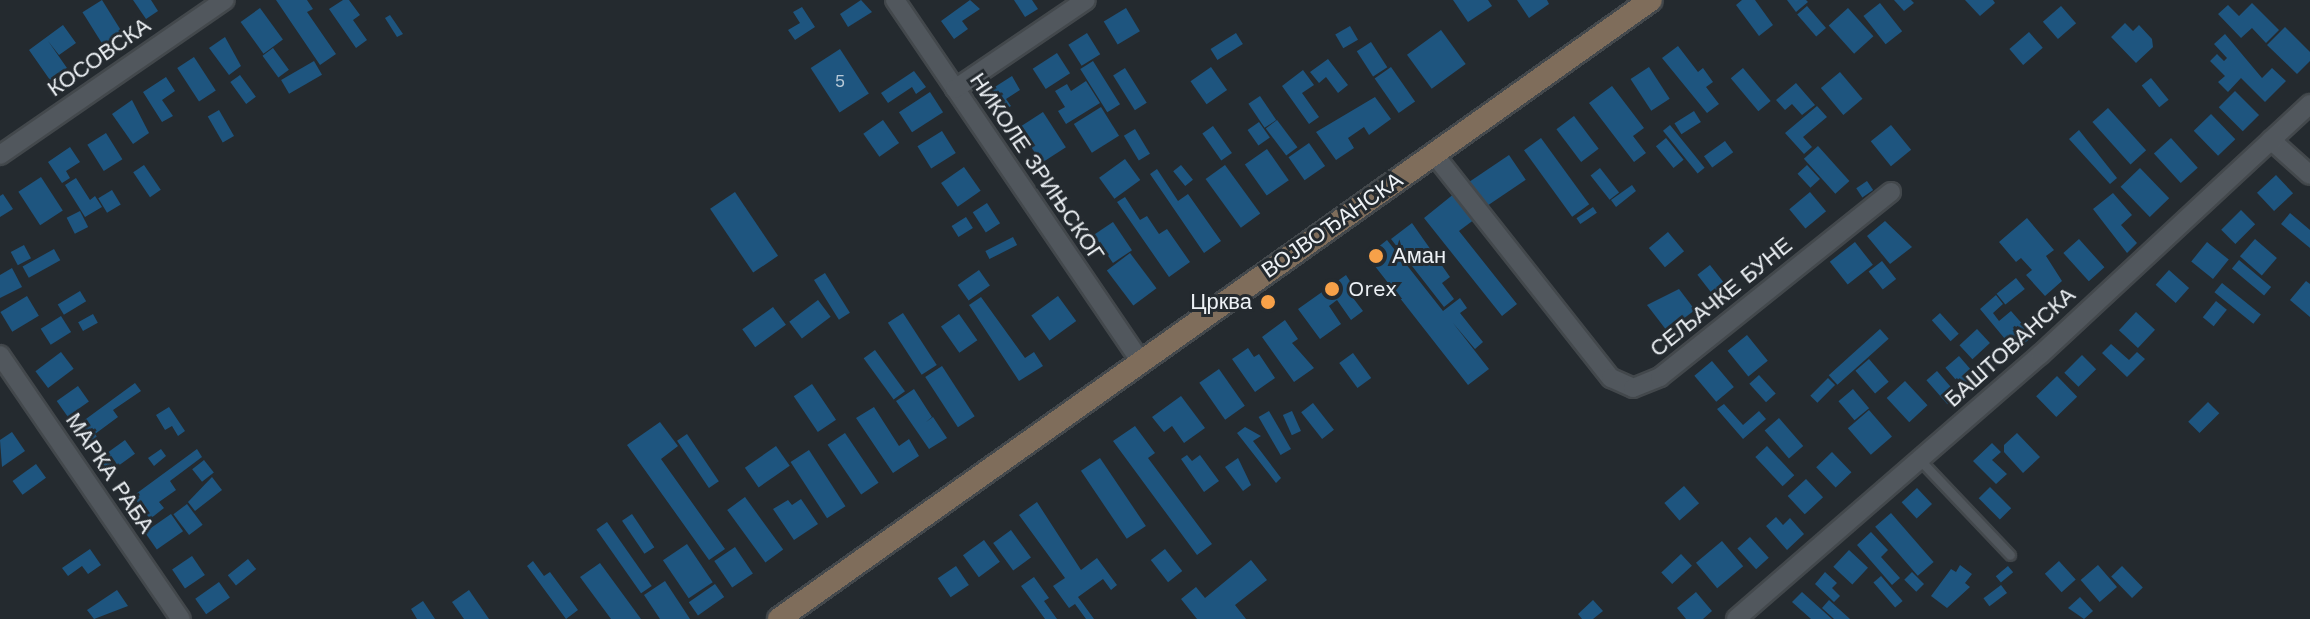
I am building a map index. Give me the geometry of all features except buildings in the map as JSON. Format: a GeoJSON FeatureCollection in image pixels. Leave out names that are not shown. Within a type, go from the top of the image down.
{"type":"FeatureCollection","features":[{"type":"Feature","properties":{"kind":"main road","name":"ВОЈВОЂАНСКА"},"geometry":{"type":"LineString","coordinates":[[779,619],[1651,0]]}},
{"type":"Feature","properties":{"kind":"street","name":"КОСОВСКА"},"geometry":{"type":"LineString","coordinates":[[0,155],[225,0]]}},
{"type":"Feature","properties":{"kind":"street","name":"НИКОЛЕ ЗРИЊСКОГ"},"geometry":{"type":"LineString","coordinates":[[895,0],[1140,361]]}},
{"type":"Feature","properties":{"kind":"street"},"geometry":{"type":"LineString","coordinates":[[955,89],[1086,0]]}},
{"type":"Feature","properties":{"kind":"street","name":"БАШТОВАНСКА"},"geometry":{"type":"LineString","coordinates":[[1736,619],[2040,355],[2310,104]]}},
{"type":"Feature","properties":{"kind":"street"},"geometry":{"type":"LineString","coordinates":[[2271,140],[2310,175]]}},
{"type":"Feature","properties":{"kind":"street","name":"СЕЉАЧКЕ БУНЕ"},"geometry":{"type":"LineString","coordinates":[[1433,153],[1611,378],[1633,388],[1660,377],[1891,192]]}},
{"type":"Feature","properties":{"kind":"street","name":"МАРКА РАБА"},"geometry":{"type":"LineString","coordinates":[[0,355],[181,619]]}},
{"type":"Feature","properties":{"kind":"lane"},"geometry":{"type":"LineString","coordinates":[[1919,459],[2010,555]]}},
{"type":"Feature","properties":{"kind":"place","name":"Аман"},"geometry":{"type":"Point","coordinates":[1376,256]}},
{"type":"Feature","properties":{"kind":"place","name":"Orex"},"geometry":{"type":"Point","coordinates":[1332,289]}},
{"type":"Feature","properties":{"kind":"place","name":"Црква"},"geometry":{"type":"Point","coordinates":[1268,302]}}]}
